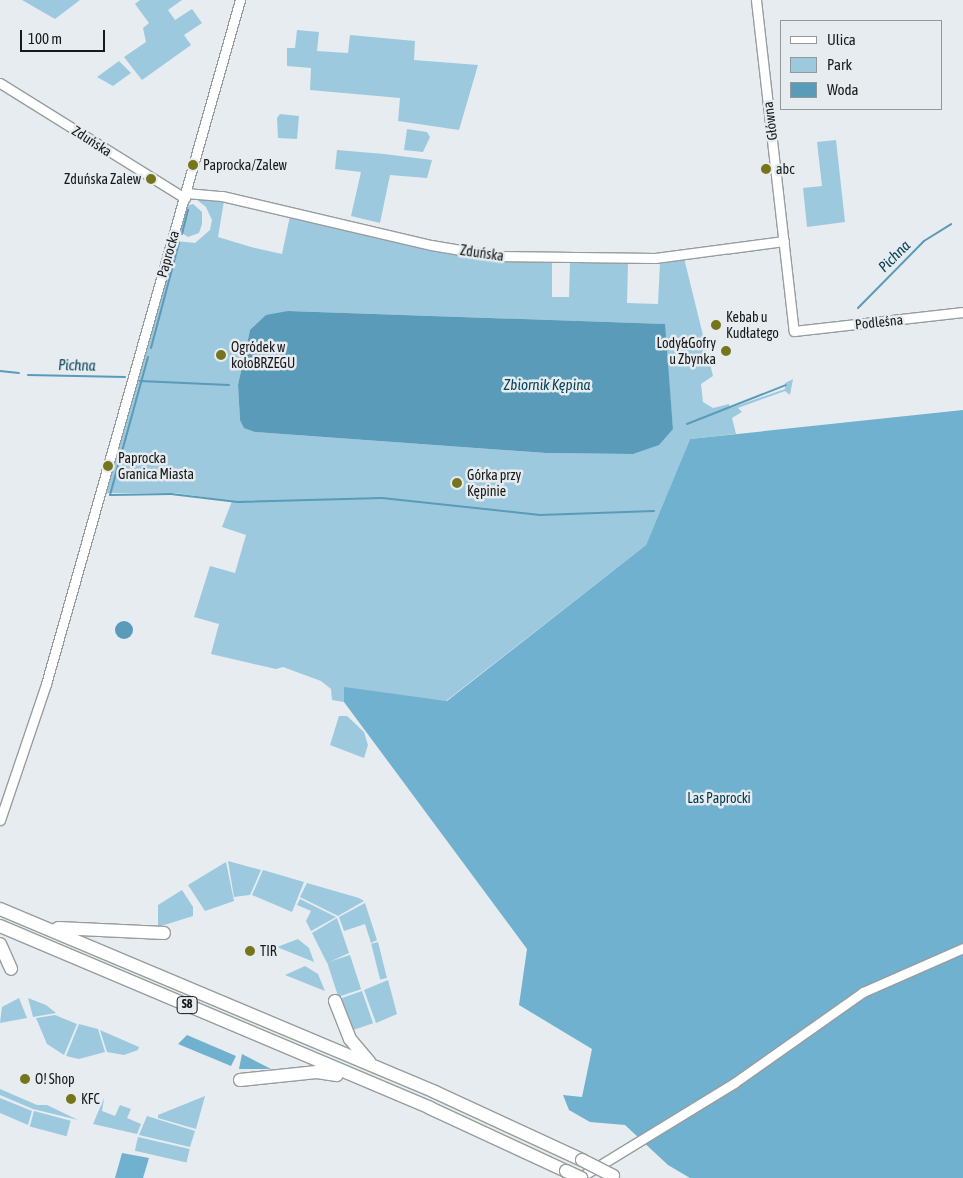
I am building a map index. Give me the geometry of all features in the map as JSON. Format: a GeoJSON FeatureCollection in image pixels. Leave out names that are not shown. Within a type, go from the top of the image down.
{"type":"FeatureCollection","features":[{"type":"Feature","properties":{"kind":"highway","name":"S8"},"geometry":{"type":"LineString","coordinates":[[0,908],[375,1067],[582,1160],[615,1177]]}},
{"type":"Feature","properties":{"kind":"highway"},"geometry":{"type":"LineString","coordinates":[[36,924],[79,931],[164,933]]}},
{"type":"Feature","properties":{"kind":"highway","name":"S8"},"geometry":{"type":"LineString","coordinates":[[0,926],[374,1084],[580,1178]]}},
{"type":"Feature","properties":{"kind":"highway"},"geometry":{"type":"LineString","coordinates":[[0,944],[10,969]]}},
{"type":"Feature","properties":{"kind":"highway"},"geometry":{"type":"LineString","coordinates":[[335,1001],[350,1039],[375,1067]]}},
{"type":"Feature","properties":{"kind":"highway"},"geometry":{"type":"LineString","coordinates":[[240,1080],[318,1072],[374,1084]]}},
{"type":"Feature","properties":{"kind":"street","name":"Paprocka"},"geometry":{"type":"LineString","coordinates":[[0,820],[46,684],[240,0]]}},
{"type":"Feature","properties":{"kind":"street","name":"Główna"},"geometry":{"type":"LineString","coordinates":[[756,0],[794,331]]}},
{"type":"Feature","properties":{"kind":"street","name":"Zduńska"},"geometry":{"type":"LineString","coordinates":[[0,83],[185,195],[222,196],[417,242],[496,256],[655,258],[784,241]]}},
{"type":"Feature","properties":{"kind":"street","name":"Podleśna"},"geometry":{"type":"LineString","coordinates":[[794,331],[963,312]]}},
{"type":"Feature","properties":{"kind":"street"},"geometry":{"type":"LineString","coordinates":[[580,1178],[734,1083],[863,992],[963,948]]}},
{"type":"Feature","properties":{"kind":"green space"},"geometry":{"type":"Polygon","coordinates":[[[22,0],[80,0],[55,19],[22,0]]]}},
{"type":"Feature","properties":{"kind":"green space"},"geometry":{"type":"Polygon","coordinates":[[[140,0],[182,0],[168,10],[175,20],[192,9],[202,23],[184,35],[191,45],[142,80],[124,57],[146,42],[143,28],[149,23],[135,4],[140,0]]]}},
{"type":"Feature","properties":{"kind":"green space"},"geometry":{"type":"Polygon","coordinates":[[[297,30],[319,32],[317,51],[348,53],[350,35],[415,41],[414,60],[478,65],[459,130],[398,121],[400,98],[310,90],[311,68],[287,66],[287,48],[295,48],[297,30]]]}},
{"type":"Feature","properties":{"kind":"green space"},"geometry":{"type":"Polygon","coordinates":[[[119,61],[131,73],[113,86],[97,77],[119,61]]]}},
{"type":"Feature","properties":{"kind":"green space"},"geometry":{"type":"Polygon","coordinates":[[[280,114],[299,116],[297,139],[278,138],[277,118],[280,114]]]}},
{"type":"Feature","properties":{"kind":"green space"},"geometry":{"type":"Polygon","coordinates":[[[407,129],[427,132],[430,137],[423,152],[404,150],[407,129]]]}},
{"type":"Feature","properties":{"kind":"green space"},"geometry":{"type":"Polygon","coordinates":[[[836,140],[845,222],[807,227],[803,188],[822,186],[817,142],[836,140]]]}},
{"type":"Feature","properties":{"kind":"green space"},"geometry":{"type":"Polygon","coordinates":[[[337,150],[432,160],[427,178],[390,175],[380,223],[351,216],[361,172],[335,169],[337,150]]]}},
{"type":"Feature","properties":{"kind":"green space"},"geometry":{"type":"Polygon","coordinates":[[[200,197],[224,201],[218,237],[282,254],[290,216],[461,255],[508,262],[552,262],[552,297],[569,297],[570,262],[628,263],[627,303],[658,304],[660,262],[684,258],[713,376],[701,384],[703,402],[713,408],[729,404],[730,408],[785,389],[785,383],[793,379],[790,395],[785,391],[738,408],[742,412],[732,418],[736,434],[690,439],[646,545],[446,701],[345,688],[344,702],[332,700],[331,689],[321,681],[283,667],[276,669],[211,654],[219,624],[194,617],[210,566],[235,573],[246,535],[222,527],[232,501],[175,493],[106,493],[176,241],[195,243],[210,230],[212,220],[206,207],[196,199],[200,197]],[[288,311],[250,330],[238,385],[240,420],[255,432],[546,453],[633,454],[673,429],[664,324],[288,311]]]}},
{"type":"Feature","properties":{"kind":"green space"},"geometry":{"type":"Polygon","coordinates":[[[193,204],[202,212],[202,224],[199,233],[188,237],[179,231],[186,206],[193,204]]]}},
{"type":"Feature","properties":{"kind":"green space","name":"Las Paprocki"},"geometry":{"type":"Polygon","coordinates":[[[963,410],[963,1178],[690,1178],[668,1165],[625,1125],[590,1122],[569,1110],[563,1095],[582,1097],[592,1049],[519,1005],[527,949],[344,702],[344,687],[447,701],[646,545],[690,439],[963,410]]]}},
{"type":"Feature","properties":{"kind":"green space"},"geometry":{"type":"Polygon","coordinates":[[[339,716],[347,716],[364,732],[368,745],[364,758],[330,745],[339,716]]]}},
{"type":"Feature","properties":{"kind":"green space"},"geometry":{"type":"Polygon","coordinates":[[[228,861],[261,870],[250,895],[234,897],[228,861]]]}},
{"type":"Feature","properties":{"kind":"green space"},"geometry":{"type":"Polygon","coordinates":[[[226,862],[234,901],[205,911],[188,885],[226,862]]]}},
{"type":"Feature","properties":{"kind":"green space"},"geometry":{"type":"Polygon","coordinates":[[[263,870],[304,882],[292,912],[252,895],[263,870]]]}},
{"type":"Feature","properties":{"kind":"green space"},"geometry":{"type":"Polygon","coordinates":[[[307,883],[364,901],[338,916],[300,897],[307,883]]]}},
{"type":"Feature","properties":{"kind":"green space"},"geometry":{"type":"Polygon","coordinates":[[[182,890],[193,907],[193,916],[158,927],[158,905],[182,890]]]}},
{"type":"Feature","properties":{"kind":"green space"},"geometry":{"type":"Polygon","coordinates":[[[300,899],[336,917],[311,931],[306,921],[311,911],[297,905],[300,899]]]}},
{"type":"Feature","properties":{"kind":"green space"},"geometry":{"type":"Polygon","coordinates":[[[365,903],[377,940],[371,943],[365,924],[344,931],[339,917],[365,903]]]}},
{"type":"Feature","properties":{"kind":"green space"},"geometry":{"type":"Polygon","coordinates":[[[337,918],[349,953],[327,963],[312,933],[337,918]]]}},
{"type":"Feature","properties":{"kind":"green space"},"geometry":{"type":"Polygon","coordinates":[[[298,939],[309,948],[314,962],[277,947],[298,939]]]}},
{"type":"Feature","properties":{"kind":"green space"},"geometry":{"type":"Polygon","coordinates":[[[378,942],[387,978],[380,980],[371,944],[378,942]]]}},
{"type":"Feature","properties":{"kind":"green space"},"geometry":{"type":"Polygon","coordinates":[[[350,955],[361,989],[338,997],[327,962],[350,955]]]}},
{"type":"Feature","properties":{"kind":"green space"},"geometry":{"type":"Polygon","coordinates":[[[305,966],[318,974],[325,991],[285,975],[305,966]]]}},
{"type":"Feature","properties":{"kind":"green space"},"geometry":{"type":"Polygon","coordinates":[[[388,980],[397,1014],[376,1023],[364,990],[388,980]]]}},
{"type":"Feature","properties":{"kind":"green space"},"geometry":{"type":"Polygon","coordinates":[[[362,991],[373,1023],[349,1031],[338,999],[362,991]]]}},
{"type":"Feature","properties":{"kind":"green space"},"geometry":{"type":"Polygon","coordinates":[[[19,998],[27,1018],[0,1023],[2,1007],[19,998]]]}},
{"type":"Feature","properties":{"kind":"green space"},"geometry":{"type":"Polygon","coordinates":[[[28,998],[46,1005],[56,1013],[33,1017],[28,998]]]}},
{"type":"Feature","properties":{"kind":"green space"},"geometry":{"type":"Polygon","coordinates":[[[55,1015],[77,1024],[64,1055],[47,1044],[36,1018],[55,1015]]]}},
{"type":"Feature","properties":{"kind":"green space"},"geometry":{"type":"Polygon","coordinates":[[[79,1024],[98,1029],[105,1052],[79,1059],[66,1056],[79,1024]]]}},
{"type":"Feature","properties":{"kind":"green space"},"geometry":{"type":"Polygon","coordinates":[[[100,1030],[139,1047],[138,1050],[124,1055],[107,1052],[100,1030]]]}},
{"type":"Feature","properties":{"kind":"green space"},"geometry":{"type":"Polygon","coordinates":[[[187,1035],[236,1056],[231,1066],[178,1044],[187,1035]]]}},
{"type":"Feature","properties":{"kind":"green space"},"geometry":{"type":"Polygon","coordinates":[[[242,1054],[271,1069],[239,1069],[242,1054]]]}},
{"type":"Feature","properties":{"kind":"green space"},"geometry":{"type":"Polygon","coordinates":[[[0,1089],[37,1105],[47,1105],[78,1120],[33,1109],[0,1095],[0,1089]]]}},
{"type":"Feature","properties":{"kind":"green space"},"geometry":{"type":"Polygon","coordinates":[[[205,1096],[196,1129],[158,1118],[158,1115],[205,1096]]]}},
{"type":"Feature","properties":{"kind":"green space"},"geometry":{"type":"Polygon","coordinates":[[[0,1098],[32,1111],[28,1125],[0,1113],[0,1098]]]}},
{"type":"Feature","properties":{"kind":"green space"},"geometry":{"type":"Polygon","coordinates":[[[104,1098],[102,1111],[115,1116],[120,1105],[131,1109],[127,1118],[141,1124],[137,1134],[93,1124],[104,1098]]]}},
{"type":"Feature","properties":{"kind":"green space"},"geometry":{"type":"Polygon","coordinates":[[[34,1111],[71,1121],[67,1136],[30,1126],[34,1111]]]}},
{"type":"Feature","properties":{"kind":"green space"},"geometry":{"type":"Polygon","coordinates":[[[147,1116],[195,1131],[190,1147],[139,1135],[147,1116]]]}},
{"type":"Feature","properties":{"kind":"green space"},"geometry":{"type":"Polygon","coordinates":[[[138,1137],[190,1149],[186,1163],[135,1151],[138,1137]]]}},
{"type":"Feature","properties":{"kind":"green space"},"geometry":{"type":"Polygon","coordinates":[[[122,1153],[149,1158],[143,1178],[115,1178],[122,1153]]]}},
{"type":"Feature","properties":{"kind":"water","name":"Zbiornik Kępina"},"geometry":{"type":"Polygon","coordinates":[[[288,311],[665,324],[673,429],[659,445],[633,454],[546,453],[255,432],[244,428],[240,420],[238,385],[250,330],[266,315],[288,311]]]}},
{"type":"Feature","properties":{"kind":"water"},"geometry":{"type":"Polygon","coordinates":[[[124,621],[130,624],[133,630],[130,636],[124,639],[118,636],[115,630],[118,624],[124,621]]]}},
{"type":"Feature","properties":{"kind":"waterway"},"geometry":{"type":"LineString","coordinates":[[182,234],[188,210]]}},
{"type":"Feature","properties":{"kind":"waterway","name":"Pichna"},"geometry":{"type":"LineString","coordinates":[[858,308],[924,241],[951,224]]}},
{"type":"Feature","properties":{"kind":"waterway"},"geometry":{"type":"LineString","coordinates":[[151,348],[179,243]]}},
{"type":"Feature","properties":{"kind":"waterway"},"geometry":{"type":"LineString","coordinates":[[148,357],[110,495],[171,494],[238,502],[382,498],[540,515],[654,511]]}},
{"type":"Feature","properties":{"kind":"waterway","name":"Pichna"},"geometry":{"type":"LineString","coordinates":[[0,371],[19,373]]}},
{"type":"Feature","properties":{"kind":"waterway","name":"Pichna"},"geometry":{"type":"LineString","coordinates":[[28,375],[125,377]]}},
{"type":"Feature","properties":{"kind":"waterway"},"geometry":{"type":"LineString","coordinates":[[140,381],[229,385]]}},
{"type":"Feature","properties":{"kind":"waterway","name":"Pichna"},"geometry":{"type":"LineString","coordinates":[[687,424],[786,385]]}},
{"type":"Feature","properties":{"kind":"place","name":"Paprocka/Zalew"},"geometry":{"type":"Point","coordinates":[193,165]}},
{"type":"Feature","properties":{"kind":"place","name":"abc"},"geometry":{"type":"Point","coordinates":[766,169]}},
{"type":"Feature","properties":{"kind":"place","name":"Zduńska Zalew"},"geometry":{"type":"Point","coordinates":[151,179]}},
{"type":"Feature","properties":{"kind":"place","name":"Kebab u Kudłatego"},"geometry":{"type":"Point","coordinates":[716,325]}},
{"type":"Feature","properties":{"kind":"place","name":"Lody&Gofry u Zbynka"},"geometry":{"type":"Point","coordinates":[726,351]}},
{"type":"Feature","properties":{"kind":"place","name":"Ogródek w kołoBRZEGU"},"geometry":{"type":"Point","coordinates":[221,355]}},
{"type":"Feature","properties":{"kind":"place","name":"Paprocka Granica Miasta"},"geometry":{"type":"Point","coordinates":[108,466]}},
{"type":"Feature","properties":{"kind":"place","name":"Górka przy Kępinie"},"geometry":{"type":"Point","coordinates":[457,483]}},
{"type":"Feature","properties":{"kind":"place","name":"TIR"},"geometry":{"type":"Point","coordinates":[250,951]}},
{"type":"Feature","properties":{"kind":"place","name":"O! Shop"},"geometry":{"type":"Point","coordinates":[25,1079]}},
{"type":"Feature","properties":{"kind":"place","name":"KFC"},"geometry":{"type":"Point","coordinates":[71,1099]}}]}
